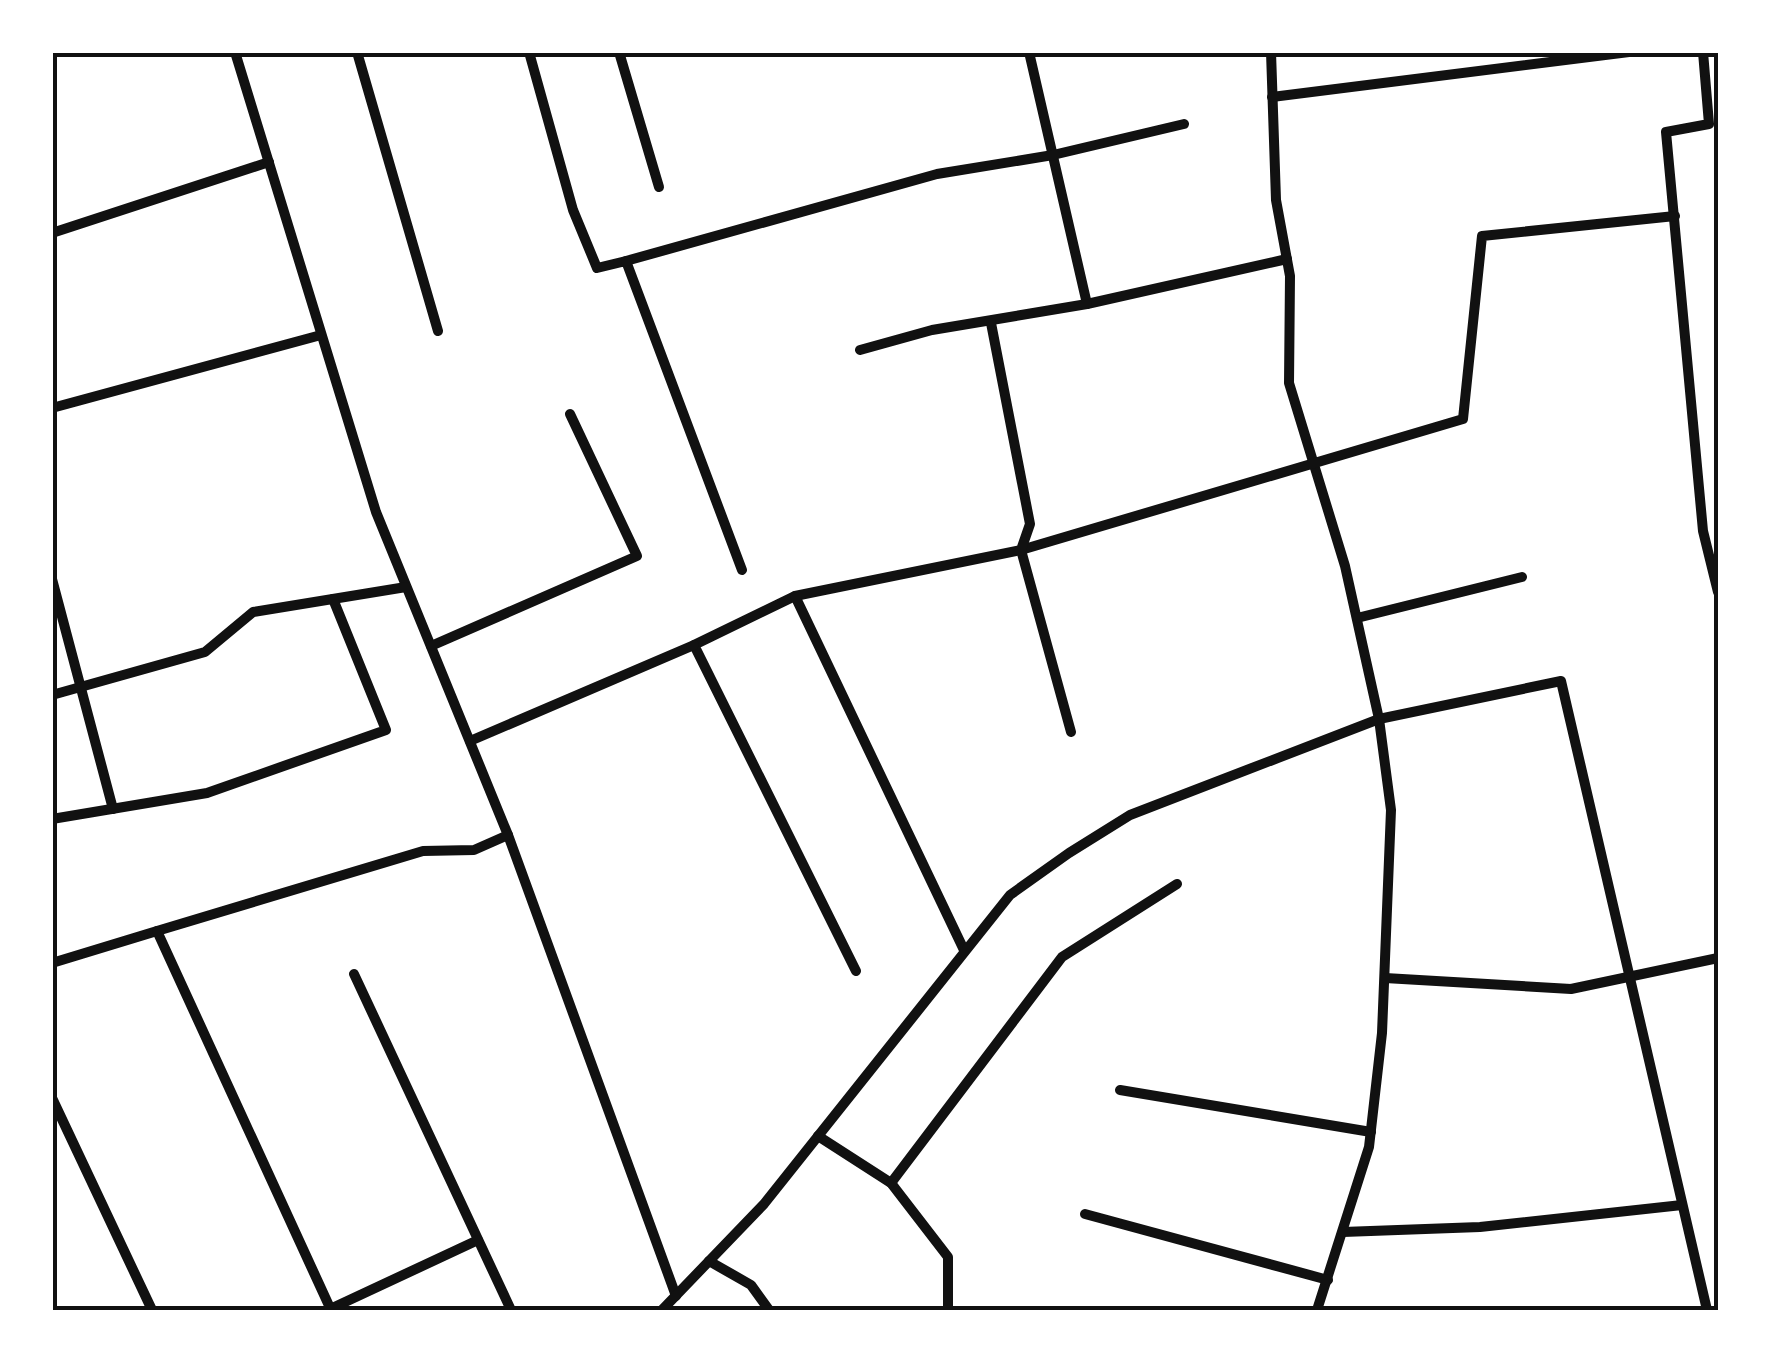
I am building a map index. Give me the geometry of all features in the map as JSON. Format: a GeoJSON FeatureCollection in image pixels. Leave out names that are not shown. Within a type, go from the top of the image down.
{"type":"FeatureCollection","features":[{"type":"Feature","properties":{"kind":"street"},"geometry":{"type":"LineString","coordinates":[[235,52],[376,512],[508,835],[676,1296]]}},
{"type":"Feature","properties":{"kind":"street"},"geometry":{"type":"LineString","coordinates":[[358,52],[438,332]]}},
{"type":"Feature","properties":{"kind":"street"},"geometry":{"type":"LineString","coordinates":[[528,52],[573,210],[597,268],[937,174],[1053,155],[1184,124]]}},
{"type":"Feature","properties":{"kind":"street"},"geometry":{"type":"LineString","coordinates":[[620,52],[659,187]]}},
{"type":"Feature","properties":{"kind":"street"},"geometry":{"type":"LineString","coordinates":[[1029,52],[1088,304]]}},
{"type":"Feature","properties":{"kind":"street"},"geometry":{"type":"LineString","coordinates":[[1271,52],[1276,200],[1287,259],[1289,383],[1357,618],[1379,718],[1391,810],[1385,978],[1371,1132],[1317,1310]]}},
{"type":"Feature","properties":{"kind":"street"},"geometry":{"type":"LineString","coordinates":[[1272,97],[1628,52]]}},
{"type":"Feature","properties":{"kind":"street"},"geometry":{"type":"LineString","coordinates":[[1703,52],[1709,124],[1666,132],[1702,531],[1718,592]]}},
{"type":"Feature","properties":{"kind":"street"},"geometry":{"type":"LineString","coordinates":[[52,233],[269,162]]}},
{"type":"Feature","properties":{"kind":"street"},"geometry":{"type":"LineString","coordinates":[[470,741],[694,645],[795,596],[1021,550],[1314,460],[1463,419],[1482,236],[1675,216]]}},
{"type":"Feature","properties":{"kind":"street"},"geometry":{"type":"LineString","coordinates":[[860,350],[932,330],[1088,304],[1287,259]]}},
{"type":"Feature","properties":{"kind":"street"},"geometry":{"type":"LineString","coordinates":[[626,261],[742,570]]}},
{"type":"Feature","properties":{"kind":"street"},"geometry":{"type":"LineString","coordinates":[[990,323],[1030,524],[1021,550],[1072,732]]}},
{"type":"Feature","properties":{"kind":"street"},"geometry":{"type":"LineString","coordinates":[[52,408],[322,335]]}},
{"type":"Feature","properties":{"kind":"street"},"geometry":{"type":"LineString","coordinates":[[430,646],[637,556],[570,414]]}},
{"type":"Feature","properties":{"kind":"street"},"geometry":{"type":"LineString","coordinates":[[1357,618],[1522,577]]}},
{"type":"Feature","properties":{"kind":"street"},"geometry":{"type":"LineString","coordinates":[[52,578],[113,809]]}},
{"type":"Feature","properties":{"kind":"street"},"geometry":{"type":"LineString","coordinates":[[52,695],[205,652],[253,612],[406,586]]}},
{"type":"Feature","properties":{"kind":"street"},"geometry":{"type":"LineString","coordinates":[[795,596],[964,950]]}},
{"type":"Feature","properties":{"kind":"street"},"geometry":{"type":"LineString","coordinates":[[52,819],[206,793],[386,730],[333,599]]}},
{"type":"Feature","properties":{"kind":"street"},"geometry":{"type":"LineString","coordinates":[[694,645],[856,970]]}},
{"type":"Feature","properties":{"kind":"street"},"geometry":{"type":"LineString","coordinates":[[662,1310],[764,1204],[1010,894],[1130,815],[1379,718],[1561,681],[1707,1310]]}},
{"type":"Feature","properties":{"kind":"street"},"geometry":{"type":"LineString","coordinates":[[52,963],[423,851],[474,850],[508,835]]}},
{"type":"Feature","properties":{"kind":"street"},"geometry":{"type":"LineString","coordinates":[[891,1183],[1062,957],[1177,884]]}},
{"type":"Feature","properties":{"kind":"street"},"geometry":{"type":"LineString","coordinates":[[157,930],[329,1310],[478,1240]]}},
{"type":"Feature","properties":{"kind":"street"},"geometry":{"type":"LineString","coordinates":[[1385,978],[1571,989],[1718,958]]}},
{"type":"Feature","properties":{"kind":"street"},"geometry":{"type":"LineString","coordinates":[[354,974],[511,1310]]}},
{"type":"Feature","properties":{"kind":"street"},"geometry":{"type":"LineString","coordinates":[[1120,1090],[1371,1132]]}},
{"type":"Feature","properties":{"kind":"street"},"geometry":{"type":"LineString","coordinates":[[52,1098],[152,1310]]}},
{"type":"Feature","properties":{"kind":"street"},"geometry":{"type":"LineString","coordinates":[[818,1136],[891,1183],[948,1257],[948,1310]]}},
{"type":"Feature","properties":{"kind":"street"},"geometry":{"type":"LineString","coordinates":[[1343,1232],[1480,1227],[1682,1205]]}},
{"type":"Feature","properties":{"kind":"street"},"geometry":{"type":"LineString","coordinates":[[1085,1214],[1328,1280]]}},
{"type":"Feature","properties":{"kind":"street"},"geometry":{"type":"LineString","coordinates":[[709,1261],[752,1285],[769,1310]]}}]}
